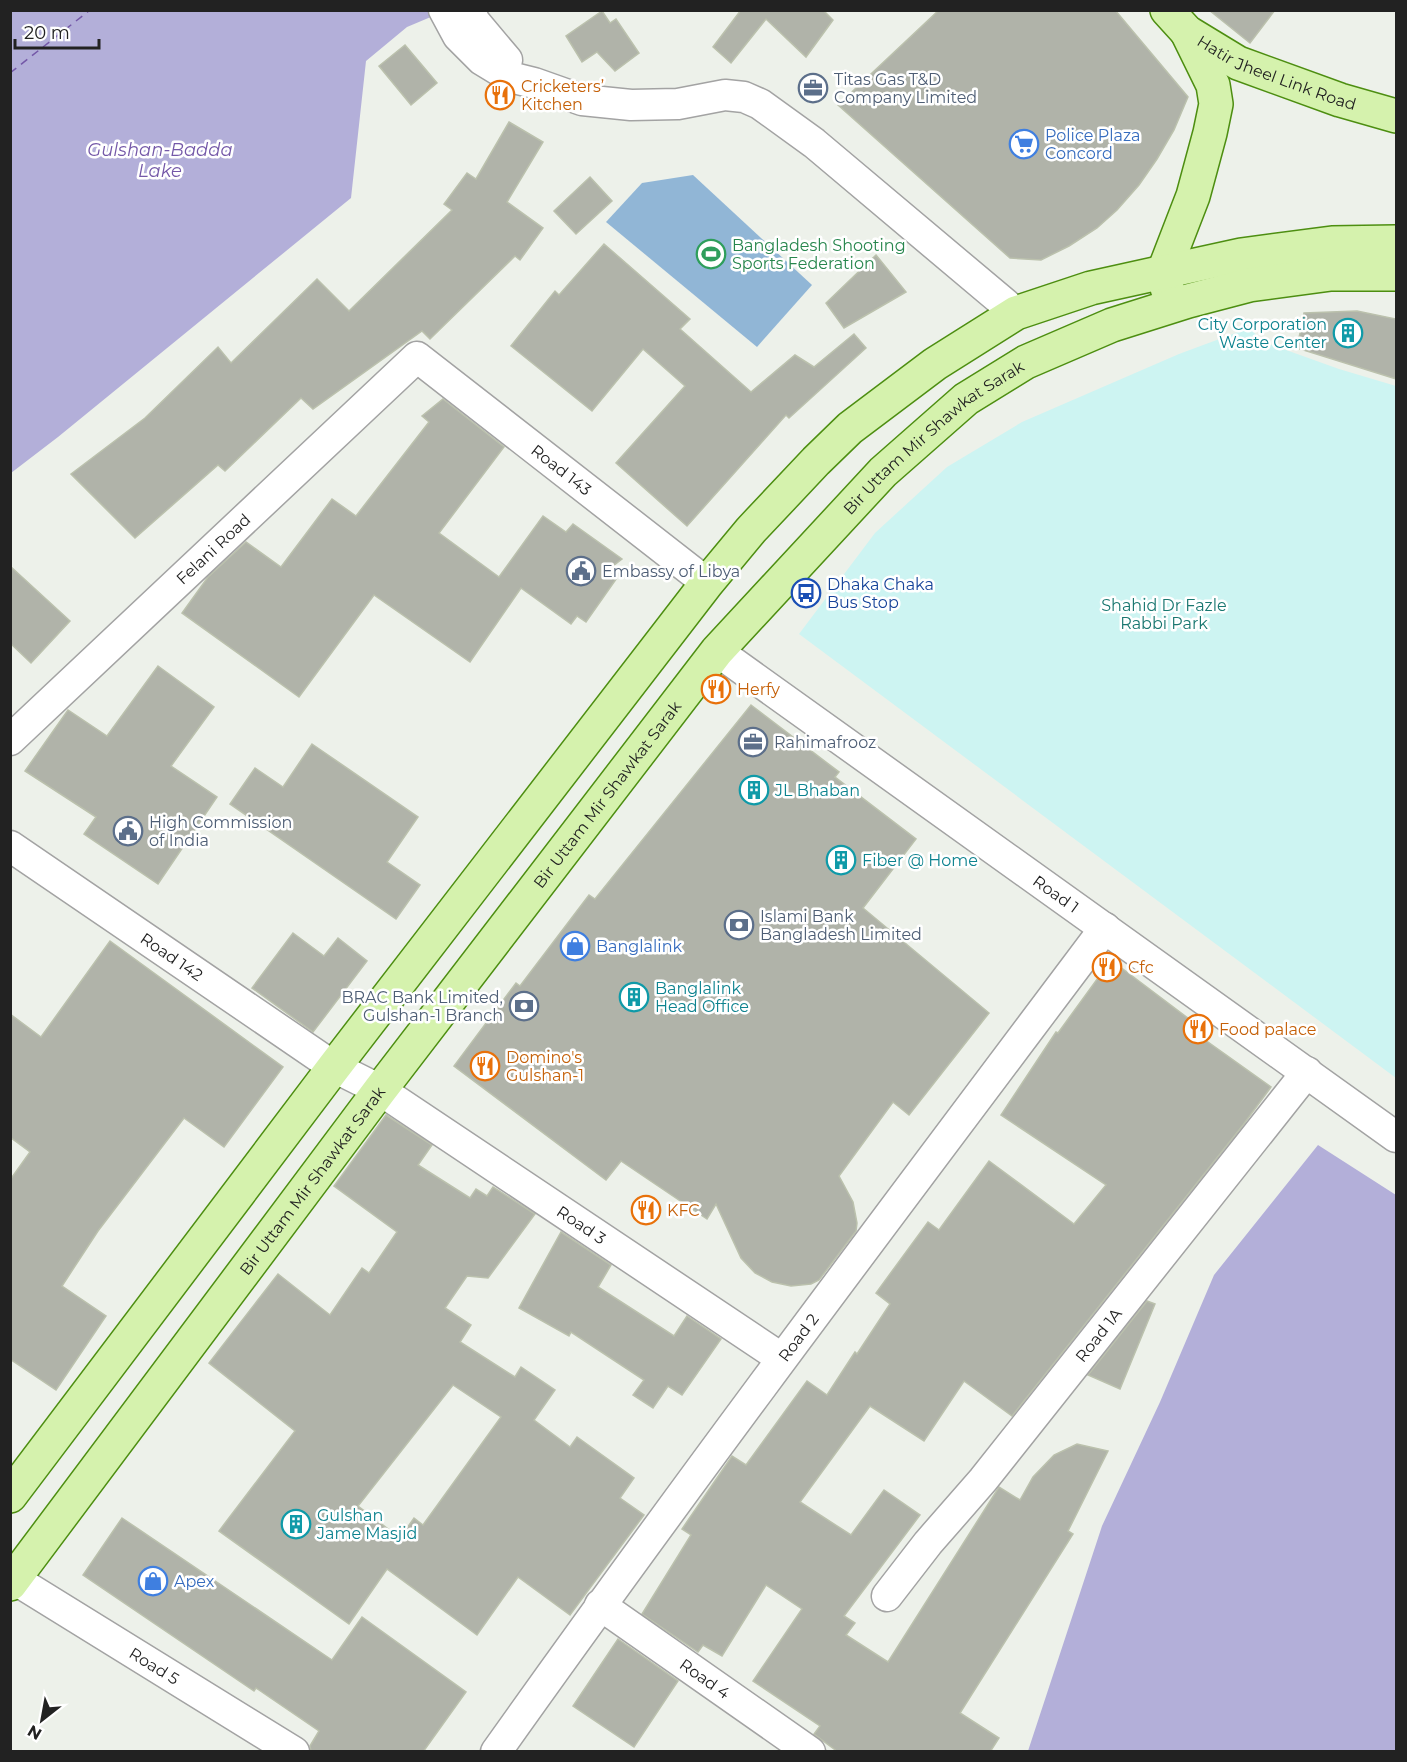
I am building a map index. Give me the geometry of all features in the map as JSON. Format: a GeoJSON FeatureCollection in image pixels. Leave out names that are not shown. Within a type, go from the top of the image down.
{"type":"FeatureCollection","features":[{"type":"Feature","properties":{"kind":"main road","name":"Hatir Jheel Link Road"},"geometry":{"type":"LineString","coordinates":[[1177,21],[1238,63],[1340,100],[1396,116]]}},
{"type":"Feature","properties":{"kind":"main road"},"geometry":{"type":"LineString","coordinates":[[1171,306],[1164,271],[1193,196],[1210,133],[1215,104],[1214,85],[1177,21]]}},
{"type":"Feature","properties":{"kind":"main road"},"geometry":{"type":"LineString","coordinates":[[10,1496],[334,1067],[707,583],[751,530],[850,428],[935,364],[1016,313],[1091,288],[1241,255],[1332,243],[1396,242]]}},
{"type":"Feature","properties":{"kind":"main road","name":"Bir Uttam Mir Shawkat Sarak"},"geometry":{"type":"LineString","coordinates":[[13,1582],[380,1090],[717,651],[883,472],[966,399],[1026,362],[1112,325],[1249,285],[1331,274],[1396,274]]}},
{"type":"Feature","properties":{"kind":"street"},"geometry":{"type":"LineString","coordinates":[[462,20],[482,60],[510,77],[582,100],[632,105],[678,104],[725,96],[744,97],[760,104],[814,143],[1016,313]]}},
{"type":"Feature","properties":{"kind":"street","name":"Road 143"},"geometry":{"type":"LineString","coordinates":[[417,357],[707,583]]}},
{"type":"Feature","properties":{"kind":"street","name":"Felani Road"},"geometry":{"type":"LineString","coordinates":[[10,740],[417,357]]}},
{"type":"Feature","properties":{"kind":"street","name":"Road 1"},"geometry":{"type":"LineString","coordinates":[[717,651],[1396,1137]]}},
{"type":"Feature","properties":{"kind":"street","name":"Road 142"},"geometry":{"type":"LineString","coordinates":[[10,846],[334,1067],[380,1090]]}},
{"type":"Feature","properties":{"kind":"street","name":"Road 2"},"geometry":{"type":"LineString","coordinates":[[496,1752],[600,1605],[781,1358],[1105,928]]}},
{"type":"Feature","properties":{"kind":"street","name":"Road 1A"},"geometry":{"type":"LineString","coordinates":[[887,1596],[928,1543],[983,1480],[1307,1072]]}},
{"type":"Feature","properties":{"kind":"street","name":"Road 3"},"geometry":{"type":"LineString","coordinates":[[380,1090],[781,1358]]}},
{"type":"Feature","properties":{"kind":"street","name":"Road 5"},"geometry":{"type":"LineString","coordinates":[[13,1582],[294,1752]]}},
{"type":"Feature","properties":{"kind":"street","name":"Road 4"},"geometry":{"type":"LineString","coordinates":[[600,1605],[810,1752]]}},
{"type":"Feature","properties":{"kind":"green space","name":"Shahid Dr Fazle Rabbi Park"},"geometry":{"type":"Polygon","coordinates":[[[1249,328],[1264,342],[1339,369],[1396,386],[1396,1078],[799,634],[875,533],[947,467],[1022,422],[1179,354],[1249,328]]]}},
{"type":"Feature","properties":{"kind":"shaded area","name":"Bangladesh Shooting Sports Federation"},"geometry":{"type":"Polygon","coordinates":[[[693,175],[812,285],[757,347],[606,222],[642,183],[693,175]]]}},
{"type":"Feature","properties":{"kind":"water","name":"Gulshan-Badda Lake"},"geometry":{"type":"Polygon","coordinates":[[[11,11],[445,11],[407,27],[366,61],[351,198],[11,473],[11,11]]]}},
{"type":"Feature","properties":{"kind":"water"},"geometry":{"type":"Polygon","coordinates":[[[1318,1145],[1396,1195],[1396,1751],[1028,1751],[1102,1526],[1160,1402],[1214,1275],[1318,1145]]]}},
{"type":"Feature","properties":{"kind":"building"},"geometry":{"type":"Polygon","coordinates":[[[741,10],[823,10],[833,20],[806,57],[766,19],[731,63],[713,47],[741,10]]]}},
{"type":"Feature","properties":{"kind":"building","name":"Police Plaza Concord"},"geometry":{"type":"Polygon","coordinates":[[[939,10],[1115,10],[1188,97],[1174,130],[1157,159],[1139,185],[1117,210],[1097,228],[1041,260],[1010,258],[838,105],[939,10]]]}},
{"type":"Feature","properties":{"kind":"building"},"geometry":{"type":"Polygon","coordinates":[[[1209,10],[1275,10],[1250,43],[1209,10]]]}},
{"type":"Feature","properties":{"kind":"building"},"geometry":{"type":"Polygon","coordinates":[[[602,11],[610,23],[616,19],[639,53],[615,71],[597,52],[582,62],[566,36],[602,11]]]}},
{"type":"Feature","properties":{"kind":"building"},"geometry":{"type":"Polygon","coordinates":[[[405,45],[437,83],[411,105],[379,66],[405,45]]]}},
{"type":"Feature","properties":{"kind":"building"},"geometry":{"type":"Polygon","coordinates":[[[509,122],[543,142],[507,202],[543,228],[520,260],[515,256],[430,339],[422,331],[313,409],[301,398],[225,471],[218,465],[135,538],[71,474],[145,418],[218,347],[231,363],[317,279],[349,311],[452,210],[444,204],[467,173],[476,179],[509,122]]]}},
{"type":"Feature","properties":{"kind":"building"},"geometry":{"type":"Polygon","coordinates":[[[590,177],[612,201],[576,234],[554,211],[590,177]]]}},
{"type":"Feature","properties":{"kind":"building"},"geometry":{"type":"Polygon","coordinates":[[[604,244],[690,319],[680,329],[751,392],[795,355],[814,367],[854,334],[866,348],[789,418],[786,415],[687,526],[616,463],[685,386],[643,349],[592,411],[511,346],[555,291],[559,295],[604,244]]]}},
{"type":"Feature","properties":{"kind":"building"},"geometry":{"type":"Polygon","coordinates":[[[876,255],[906,292],[844,328],[826,303],[876,255]]]}},
{"type":"Feature","properties":{"kind":"building","name":"City Corporation Waste Center"},"geometry":{"type":"Polygon","coordinates":[[[1357,311],[1396,319],[1396,379],[1297,348],[1304,313],[1357,311]]]}},
{"type":"Feature","properties":{"kind":"building"},"geometry":{"type":"Polygon","coordinates":[[[443,399],[504,447],[439,533],[499,577],[543,516],[566,532],[573,524],[622,559],[613,566],[619,575],[586,622],[577,616],[571,624],[521,588],[470,662],[374,595],[299,697],[182,613],[208,577],[246,542],[281,567],[332,499],[356,516],[429,422],[422,416],[443,399]]]}},
{"type":"Feature","properties":{"kind":"building"},"geometry":{"type":"Polygon","coordinates":[[[10,566],[70,621],[31,663],[10,643],[10,566]]]}},
{"type":"Feature","properties":{"kind":"building"},"geometry":{"type":"Polygon","coordinates":[[[158,666],[214,707],[171,766],[217,797],[158,884],[84,834],[96,817],[25,771],[68,710],[107,736],[158,666]]]}},
{"type":"Feature","properties":{"kind":"building"},"geometry":{"type":"Polygon","coordinates":[[[751,705],[839,772],[835,777],[916,839],[863,908],[989,1013],[909,1115],[893,1102],[839,1176],[853,1202],[857,1223],[856,1231],[819,1280],[811,1284],[791,1286],[772,1282],[755,1273],[741,1258],[716,1204],[707,1219],[621,1161],[606,1180],[454,1066],[516,983],[520,986],[589,895],[595,899],[751,705]]]}},
{"type":"Feature","properties":{"kind":"building"},"geometry":{"type":"Polygon","coordinates":[[[312,744],[418,817],[387,862],[420,885],[396,919],[230,804],[255,768],[283,787],[312,744]]]}},
{"type":"Feature","properties":{"kind":"building"},"geometry":{"type":"Polygon","coordinates":[[[293,933],[324,956],[338,938],[367,961],[313,1032],[252,988],[293,933]]]}},
{"type":"Feature","properties":{"kind":"building"},"geometry":{"type":"Polygon","coordinates":[[[110,941],[283,1067],[224,1147],[184,1118],[98,1231],[62,1286],[106,1316],[56,1390],[10,1359],[10,1180],[30,1152],[10,1137],[10,1014],[41,1037],[110,941]]]}},
{"type":"Feature","properties":{"kind":"building"},"geometry":{"type":"Polygon","coordinates":[[[1111,960],[1205,1031],[1201,1037],[1271,1087],[1012,1416],[964,1381],[924,1441],[870,1406],[800,1502],[851,1535],[884,1490],[920,1515],[844,1616],[855,1623],[846,1635],[888,1662],[999,1487],[1020,1500],[1033,1477],[1054,1455],[1077,1444],[1108,1451],[1068,1531],[1073,1534],[960,1713],[999,1738],[990,1752],[838,1752],[814,1734],[820,1726],[753,1681],[802,1609],[766,1585],[722,1656],[703,1645],[698,1652],[642,1614],[691,1535],[682,1529],[732,1456],[746,1465],[807,1381],[827,1395],[890,1304],[876,1293],[928,1222],[939,1230],[989,1161],[1074,1224],[1106,1185],[1001,1115],[1056,1032],[1058,1033],[1111,960]]]}},
{"type":"Feature","properties":{"kind":"building"},"geometry":{"type":"Polygon","coordinates":[[[386,1115],[432,1145],[418,1165],[470,1198],[476,1189],[487,1196],[493,1187],[535,1214],[488,1278],[467,1276],[445,1308],[471,1325],[460,1342],[515,1377],[521,1367],[555,1390],[534,1420],[570,1447],[577,1437],[634,1478],[620,1498],[644,1515],[570,1615],[518,1577],[477,1635],[387,1569],[349,1624],[219,1531],[295,1431],[209,1363],[278,1274],[330,1315],[362,1268],[369,1273],[397,1232],[334,1186],[386,1115]],[[453,1385],[358,1506],[400,1538],[414,1518],[423,1525],[501,1417],[453,1385]]]}},
{"type":"Feature","properties":{"kind":"building"},"geometry":{"type":"Polygon","coordinates":[[[561,1232],[611,1265],[598,1287],[674,1336],[687,1316],[721,1339],[682,1395],[668,1386],[653,1408],[633,1395],[644,1380],[571,1332],[569,1336],[519,1308],[561,1232]]]}},
{"type":"Feature","properties":{"kind":"building"},"geometry":{"type":"Polygon","coordinates":[[[1147,1301],[1155,1304],[1120,1389],[1088,1375],[1147,1301]]]}},
{"type":"Feature","properties":{"kind":"building"},"geometry":{"type":"Polygon","coordinates":[[[122,1518],[332,1660],[362,1617],[466,1692],[423,1752],[311,1752],[310,1746],[319,1731],[256,1688],[254,1691],[83,1575],[122,1518]]]}},
{"type":"Feature","properties":{"kind":"building"},"geometry":{"type":"Polygon","coordinates":[[[618,1639],[678,1681],[634,1747],[573,1706],[618,1639]]]}},
{"type":"Feature","properties":{"kind":"ferry route"},"geometry":{"type":"LineString","coordinates":[[10,73],[90,10]]}},
{"type":"Feature","properties":{"kind":"place","name":"Titas Gas T&D Company Limited"},"geometry":{"type":"Point","coordinates":[813,88]}},
{"type":"Feature","properties":{"kind":"place","name":"Cricketers’ Kitchen"},"geometry":{"type":"Point","coordinates":[500,95]}},
{"type":"Feature","properties":{"kind":"place","name":"Police Plaza Concord"},"geometry":{"type":"Point","coordinates":[1024,144]}},
{"type":"Feature","properties":{"kind":"place","name":"Bangladesh Shooting Sports Federation"},"geometry":{"type":"Point","coordinates":[711,254]}},
{"type":"Feature","properties":{"kind":"place","name":"City Corporation Waste Center"},"geometry":{"type":"Point","coordinates":[1348,333]}},
{"type":"Feature","properties":{"kind":"place","name":"Embassy of Libya"},"geometry":{"type":"Point","coordinates":[581,571]}},
{"type":"Feature","properties":{"kind":"place","name":"Dhaka Chaka Bus Stop"},"geometry":{"type":"Point","coordinates":[806,593]}},
{"type":"Feature","properties":{"kind":"place","name":"Herfy"},"geometry":{"type":"Point","coordinates":[716,689]}},
{"type":"Feature","properties":{"kind":"place","name":"Rahimafrooz"},"geometry":{"type":"Point","coordinates":[753,742]}},
{"type":"Feature","properties":{"kind":"place","name":"JL Bhaban"},"geometry":{"type":"Point","coordinates":[754,790]}},
{"type":"Feature","properties":{"kind":"place","name":"High Commission of India"},"geometry":{"type":"Point","coordinates":[128,831]}},
{"type":"Feature","properties":{"kind":"place","name":"Fiber @ Home"},"geometry":{"type":"Point","coordinates":[841,860]}},
{"type":"Feature","properties":{"kind":"place","name":"Islami Bank Bangladesh Limited"},"geometry":{"type":"Point","coordinates":[739,925]}},
{"type":"Feature","properties":{"kind":"place","name":"Banglalink"},"geometry":{"type":"Point","coordinates":[575,946]}},
{"type":"Feature","properties":{"kind":"place","name":"Cfc"},"geometry":{"type":"Point","coordinates":[1107,967]}},
{"type":"Feature","properties":{"kind":"place","name":"Banglalink Head Office"},"geometry":{"type":"Point","coordinates":[634,997]}},
{"type":"Feature","properties":{"kind":"place","name":"BRAC Bank Limited, Gulshan-1 Branch"},"geometry":{"type":"Point","coordinates":[524,1006]}},
{"type":"Feature","properties":{"kind":"place","name":"Food palace"},"geometry":{"type":"Point","coordinates":[1198,1029]}},
{"type":"Feature","properties":{"kind":"place","name":"Domino's Gulshan-1"},"geometry":{"type":"Point","coordinates":[485,1066]}},
{"type":"Feature","properties":{"kind":"place","name":"KFC"},"geometry":{"type":"Point","coordinates":[646,1210]}},
{"type":"Feature","properties":{"kind":"place","name":"Gulshan Jame Masjid"},"geometry":{"type":"Point","coordinates":[296,1524]}},
{"type":"Feature","properties":{"kind":"place","name":"Apex"},"geometry":{"type":"Point","coordinates":[153,1581]}}]}
